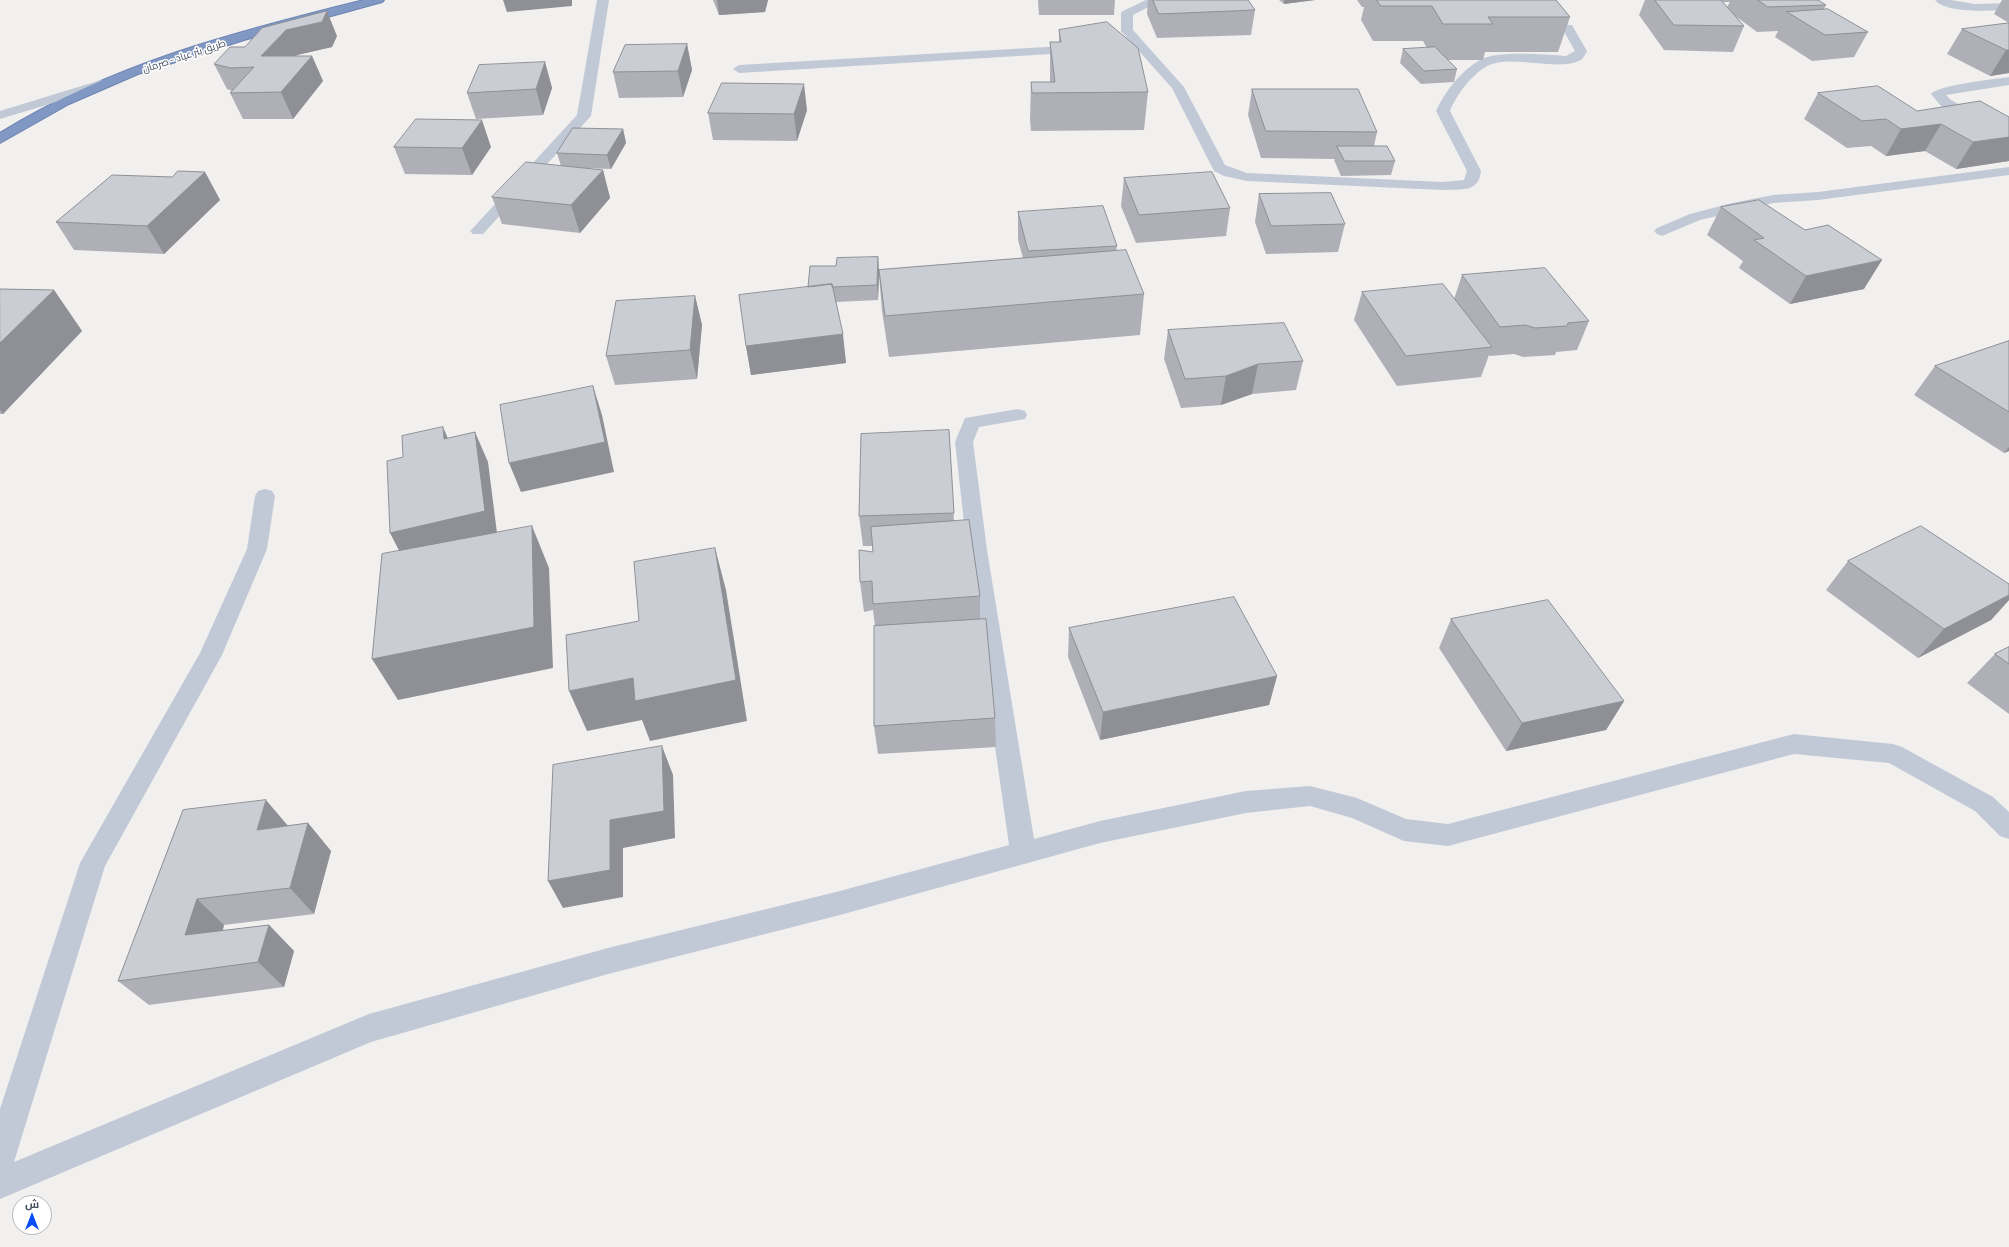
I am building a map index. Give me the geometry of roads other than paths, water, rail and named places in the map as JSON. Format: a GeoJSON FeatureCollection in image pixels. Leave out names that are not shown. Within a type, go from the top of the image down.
{"type":"FeatureCollection","features":[{"type":"Feature","properties":{"kind":"highway","name":"طريق بئر عياد - صرمان"},"geometry":{"type":"LineString","coordinates":[[0,139],[29,120],[101,84],[217,44],[378,0]]}},
{"type":"Feature","properties":{"kind":"street"},"geometry":{"type":"LineString","coordinates":[[478,231],[551,150],[584,116],[603,0]]}},
{"type":"Feature","properties":{"kind":"street"},"geometry":{"type":"LineString","coordinates":[[1156,0],[1127,13],[1127,31],[1178,87],[1219,168],[1229,173],[1247,177],[1443,186],[1468,184],[1474,180],[1474,171],[1443,111],[1450,95],[1470,74],[1485,62],[1509,58],[1568,60],[1578,56],[1581,51],[1568,28]]}},
{"type":"Feature","properties":{"kind":"street"},"geometry":{"type":"LineString","coordinates":[[1941,0],[1965,7],[1991,8],[2009,6]]}},
{"type":"Feature","properties":{"kind":"street"},"geometry":{"type":"LineString","coordinates":[[1124,46],[1140,46]]}},
{"type":"Feature","properties":{"kind":"street"},"geometry":{"type":"LineString","coordinates":[[739,69],[1093,48]]}},
{"type":"Feature","properties":{"kind":"street"},"geometry":{"type":"LineString","coordinates":[[2009,81],[1950,90],[1938,94],[1946,103],[2009,138]]}},
{"type":"Feature","properties":{"kind":"street"},"geometry":{"type":"LineString","coordinates":[[0,115],[101,84]]}},
{"type":"Feature","properties":{"kind":"street"},"geometry":{"type":"LineString","coordinates":[[1662,231],[1695,217],[1732,206],[1773,199],[1818,196],[2008,172]]}},
{"type":"Feature","properties":{"kind":"street"},"geometry":{"type":"LineString","coordinates":[[1018,415],[972,422],[964,442],[977,550],[1022,852]]}},
{"type":"Feature","properties":{"kind":"street"},"geometry":{"type":"LineString","coordinates":[[0,1156],[93,863],[211,655],[257,549],[265,496]]}},
{"type":"Feature","properties":{"kind":"street"},"geometry":{"type":"LineString","coordinates":[[0,1183],[368,1028],[608,960],[840,903],[1022,852],[1100,832],[1246,802],[1310,796],[1357,809],[1404,830],[1448,834],[1794,744],[1893,754],[1984,804],[2009,828]]}}]}
